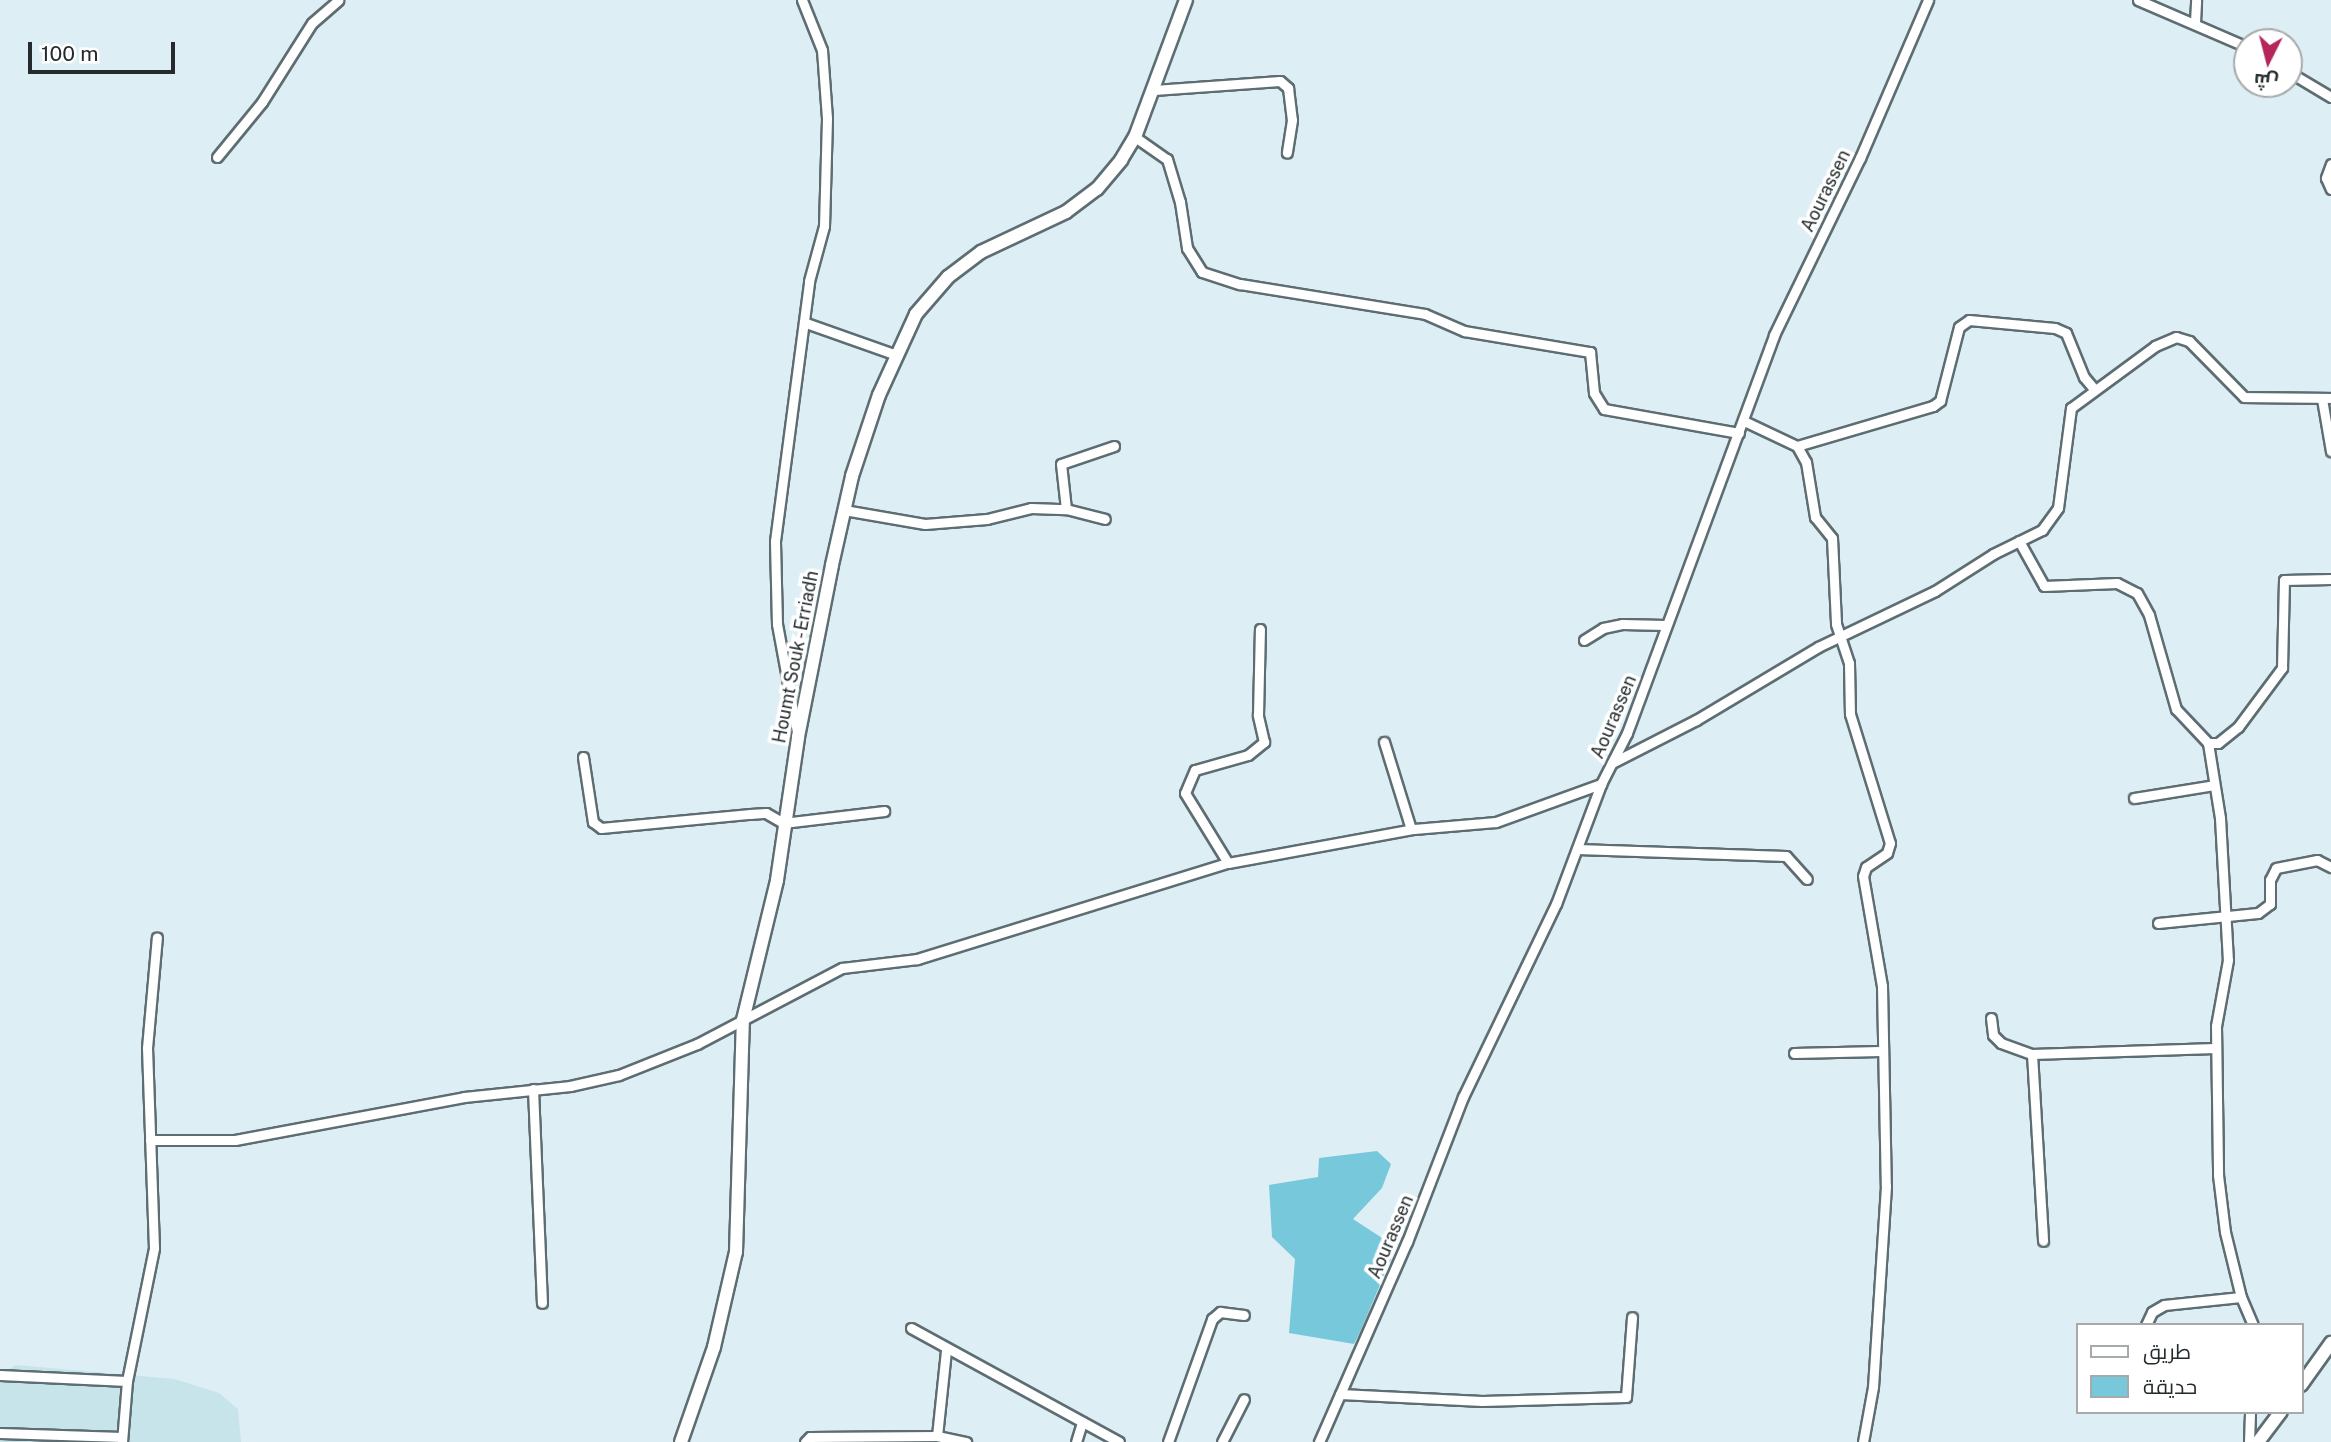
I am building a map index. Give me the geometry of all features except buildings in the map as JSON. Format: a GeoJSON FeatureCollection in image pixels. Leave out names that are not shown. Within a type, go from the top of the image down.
{"type":"FeatureCollection","features":[{"type":"Feature","properties":{"kind":"street"},"geometry":{"type":"LineString","coordinates":[[218,157],[262,102],[312,23],[338,0]]}},
{"type":"Feature","properties":{"kind":"street"},"geometry":{"type":"LineString","coordinates":[[798,737],[778,624],[775,541],[806,323],[809,281],[824,226],[827,118],[822,50],[802,0]]}},
{"type":"Feature","properties":{"kind":"street","name":"Houmt Souk - Erriadh"},"geometry":{"type":"LineString","coordinates":[[681,1442],[714,1347],[736,1252],[743,1020],[777,880],[783,822],[798,737],[844,510],[894,354],[916,314],[948,277],[981,252],[1066,212],[1097,189],[1135,137],[1186,0]]}},
{"type":"Feature","properties":{"kind":"street","name":"Aourassen"},"geometry":{"type":"LineString","coordinates":[[1319,1442],[1407,1242],[1463,1097],[1556,904],[1786,306],[1860,158],[1928,0]]}},
{"type":"Feature","properties":{"kind":"street"},"geometry":{"type":"LineString","coordinates":[[2138,0],[2233,40]]}},
{"type":"Feature","properties":{"kind":"street"},"geometry":{"type":"LineString","coordinates":[[2195,22],[2196,0]]}},
{"type":"Feature","properties":{"kind":"street"},"geometry":{"type":"LineString","coordinates":[[2303,80],[2331,97]]}},
{"type":"Feature","properties":{"kind":"street"},"geometry":{"type":"LineString","coordinates":[[1154,90],[1280,81],[1288,88],[1292,120],[1287,153]]}},
{"type":"Feature","properties":{"kind":"street"},"geometry":{"type":"LineString","coordinates":[[1135,137],[1167,159],[1180,202],[1187,248],[1202,272],[1240,284],[1425,314],[1464,331],[1590,352],[1594,393],[1604,409],[1739,433]]}},
{"type":"Feature","properties":{"kind":"street"},"geometry":{"type":"LineString","coordinates":[[2331,164],[2326,178],[2331,189]]}},
{"type":"Feature","properties":{"kind":"street"},"geometry":{"type":"LineString","coordinates":[[1797,446],[1933,406],[1940,401],[1959,327],[1969,320],[2055,328],[2066,333],[2084,377],[2094,389]]}},
{"type":"Feature","properties":{"kind":"street"},"geometry":{"type":"LineString","coordinates":[[806,323],[894,354]]}},
{"type":"Feature","properties":{"kind":"street"},"geometry":{"type":"LineString","coordinates":[[1612,763],[1696,720],[1841,635],[1935,591],[2042,530],[2056,514],[2071,408],[2155,346],[2176,337],[2202,350],[2244,397],[2326,399],[2331,451]]}},
{"type":"Feature","properties":{"kind":"street"},"geometry":{"type":"LineString","coordinates":[[1744,421],[1797,446],[1806,462],[1815,517],[1832,538],[1841,635],[1849,663],[1850,714],[1890,843],[1887,853],[1866,867],[1863,876],[1866,908],[1880,965],[1880,1051],[1886,1186],[1873,1387],[1863,1442]]}},
{"type":"Feature","properties":{"kind":"street"},"geometry":{"type":"LineString","coordinates":[[1066,509],[1061,464],[1114,446]]}},
{"type":"Feature","properties":{"kind":"street"},"geometry":{"type":"LineString","coordinates":[[844,510],[925,524],[987,519],[1031,508],[1066,509],[1105,519]]}},
{"type":"Feature","properties":{"kind":"street"},"geometry":{"type":"LineString","coordinates":[[2019,541],[2044,586],[2117,583],[2137,593],[2149,615],[2176,709],[2208,743],[2214,785],[2228,960],[2218,1004],[2218,1175],[2223,1225],[2241,1297],[2252,1323]]}},
{"type":"Feature","properties":{"kind":"street"},"geometry":{"type":"LineString","coordinates":[[2208,743],[2218,743],[2238,727],[2282,668],[2284,580],[2331,579]]}},
{"type":"Feature","properties":{"kind":"street"},"geometry":{"type":"LineString","coordinates":[[1584,640],[1603,628],[1622,624],[1665,625]]}},
{"type":"Feature","properties":{"kind":"street"},"geometry":{"type":"LineString","coordinates":[[1228,863],[1185,793],[1195,770],[1248,755],[1264,742],[1258,715],[1260,629]]}},
{"type":"Feature","properties":{"kind":"street"},"geometry":{"type":"LineString","coordinates":[[1384,742],[1411,829]]}},
{"type":"Feature","properties":{"kind":"street"},"geometry":{"type":"LineString","coordinates":[[583,757],[597,826],[766,813],[783,822],[884,811]]}},
{"type":"Feature","properties":{"kind":"street"},"geometry":{"type":"LineString","coordinates":[[150,1140],[235,1140],[464,1097],[620,1075],[671,1056],[842,968],[889,965],[929,956],[1228,863],[1411,829],[1496,822],[1601,784]]}},
{"type":"Feature","properties":{"kind":"street"},"geometry":{"type":"LineString","coordinates":[[2134,798],[2214,785]]}},
{"type":"Feature","properties":{"kind":"street"},"geometry":{"type":"LineString","coordinates":[[1577,849],[1786,856],[1807,878]]}},
{"type":"Feature","properties":{"kind":"street"},"geometry":{"type":"LineString","coordinates":[[2158,923],[2267,910],[2276,868],[2317,860],[2331,867]]}},
{"type":"Feature","properties":{"kind":"street"},"geometry":{"type":"LineString","coordinates":[[0,1433],[28,1438],[122,1440],[127,1381],[154,1248],[148,1038],[157,937]]}},
{"type":"Feature","properties":{"kind":"street"},"geometry":{"type":"LineString","coordinates":[[1991,1018],[1993,1035],[2001,1043],[2032,1054],[2216,1048]]}},
{"type":"Feature","properties":{"kind":"street"},"geometry":{"type":"LineString","coordinates":[[1794,1053],[1880,1051]]}},
{"type":"Feature","properties":{"kind":"street"},"geometry":{"type":"LineString","coordinates":[[2032,1054],[2043,1241]]}},
{"type":"Feature","properties":{"kind":"street"},"geometry":{"type":"LineString","coordinates":[[533,1089],[542,1303]]}},
{"type":"Feature","properties":{"kind":"street"},"geometry":{"type":"LineString","coordinates":[[2147,1323],[2152,1312],[2164,1304],[2241,1297]]}},
{"type":"Feature","properties":{"kind":"street"},"geometry":{"type":"LineString","coordinates":[[2245,1308],[2248,1323]]}},
{"type":"Feature","properties":{"kind":"street"},"geometry":{"type":"LineString","coordinates":[[1168,1442],[1212,1319],[1220,1312],[1244,1315]]}},
{"type":"Feature","properties":{"kind":"street"},"geometry":{"type":"LineString","coordinates":[[1340,1394],[1482,1401],[1626,1397],[1632,1317]]}},
{"type":"Feature","properties":{"kind":"street"},"geometry":{"type":"LineString","coordinates":[[911,1328],[946,1350],[1119,1442]]}},
{"type":"Feature","properties":{"kind":"street"},"geometry":{"type":"LineString","coordinates":[[2303,1382],[2331,1343]]}},
{"type":"Feature","properties":{"kind":"street"},"geometry":{"type":"LineString","coordinates":[[937,1436],[946,1350]]}},
{"type":"Feature","properties":{"kind":"street"},"geometry":{"type":"LineString","coordinates":[[0,1375],[127,1381]]}},
{"type":"Feature","properties":{"kind":"street"},"geometry":{"type":"LineString","coordinates":[[1222,1442],[1244,1399]]}},
{"type":"Feature","properties":{"kind":"street"},"geometry":{"type":"LineString","coordinates":[[2249,1442],[2250,1414]]}},
{"type":"Feature","properties":{"kind":"street"},"geometry":{"type":"LineString","coordinates":[[2258,1442],[2279,1414]]}},
{"type":"Feature","properties":{"kind":"street"},"geometry":{"type":"LineString","coordinates":[[1076,1442],[1082,1422]]}},
{"type":"Feature","properties":{"kind":"street"},"geometry":{"type":"LineString","coordinates":[[805,1442],[810,1437],[937,1436],[966,1442]]}},
{"type":"Feature","properties":{"kind":"shaded area"},"geometry":{"type":"Polygon","coordinates":[[[16,1365],[175,1379],[219,1393],[238,1409],[241,1442],[0,1442],[0,1375],[16,1365]]]}},
{"type":"Feature","properties":{"kind":"green space"},"geometry":{"type":"Polygon","coordinates":[[[1377,1151],[1391,1164],[1382,1188],[1353,1219],[1396,1247],[1360,1332],[1354,1344],[1289,1333],[1295,1259],[1272,1237],[1269,1185],[1318,1177],[1319,1158],[1377,1151]]]}}]}
